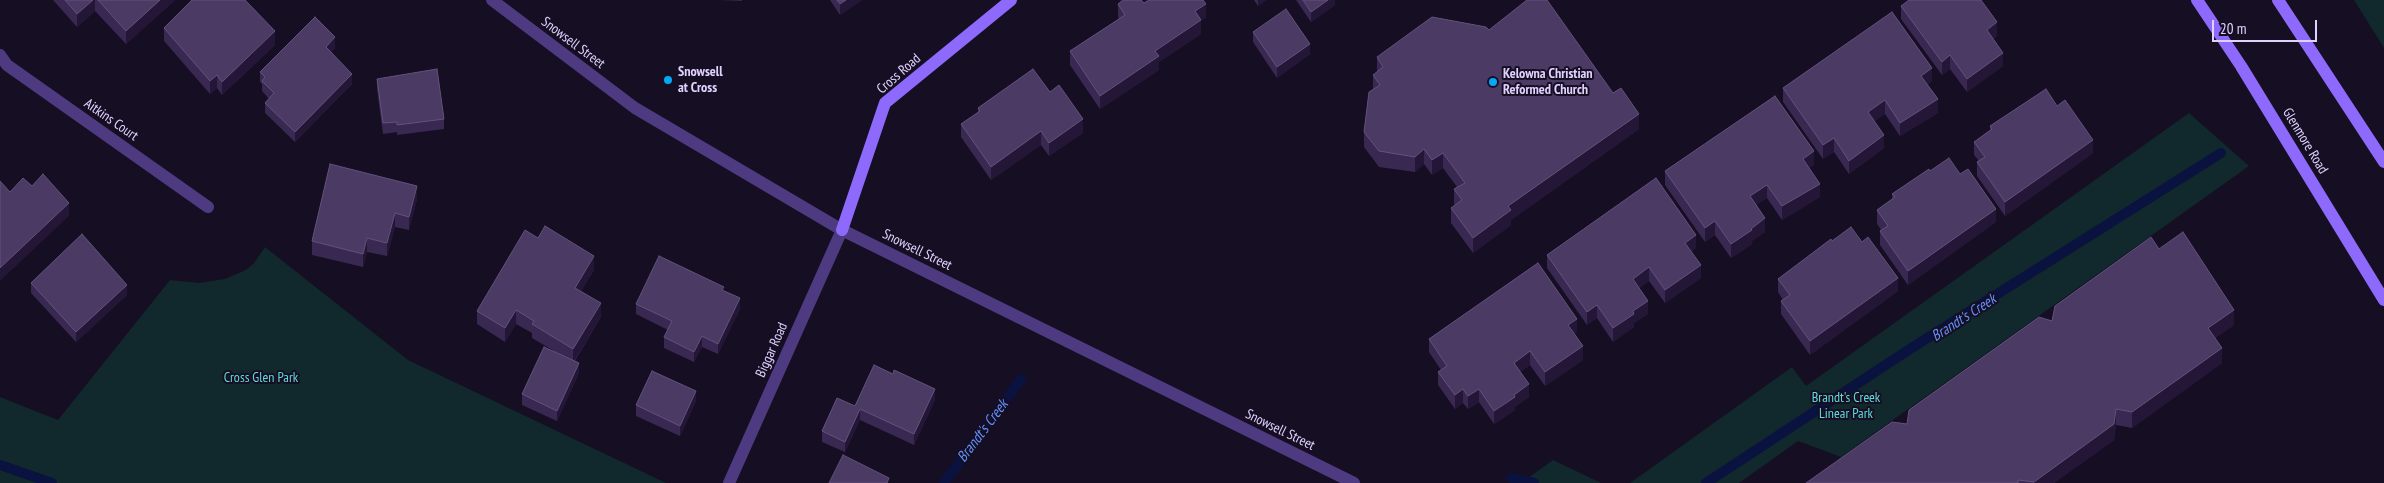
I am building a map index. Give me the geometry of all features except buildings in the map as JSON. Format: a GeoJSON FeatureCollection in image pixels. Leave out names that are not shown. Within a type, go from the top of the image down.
{"type":"FeatureCollection","features":[{"type":"Feature","properties":{"kind":"main road","name":"Cross Road"},"geometry":{"type":"LineString","coordinates":[[842,230],[885,103],[1011,0]]}},
{"type":"Feature","properties":{"kind":"main road","name":"Glenmore Road"},"geometry":{"type":"LineString","coordinates":[[2197,0],[2241,66],[2384,300]]}},
{"type":"Feature","properties":{"kind":"main road"},"geometry":{"type":"LineString","coordinates":[[2278,0],[2384,162]]}},
{"type":"Feature","properties":{"kind":"street","name":"Snowsell Street"},"geometry":{"type":"LineString","coordinates":[[492,0],[635,108],[842,230],[1354,483]]}},
{"type":"Feature","properties":{"kind":"street","name":"Aitkins Court"},"geometry":{"type":"LineString","coordinates":[[0,55],[6,65],[208,207]]}},
{"type":"Feature","properties":{"kind":"street","name":"Biggar Road"},"geometry":{"type":"LineString","coordinates":[[729,483],[842,230]]}},
{"type":"Feature","properties":{"kind":"green space"},"geometry":{"type":"Polygon","coordinates":[[[2354,0],[2384,0],[2384,48],[2354,0]]]}},
{"type":"Feature","properties":{"kind":"green space","name":"Brandt's Creek Linear Park"},"geometry":{"type":"Polygon","coordinates":[[[2189,113],[2249,166],[1841,457],[1798,441],[1739,483],[1630,483],[1792,367],[1806,386],[2189,113]]]}},
{"type":"Feature","properties":{"kind":"green space","name":"Cross Glen Park"},"geometry":{"type":"Polygon","coordinates":[[[265,247],[408,360],[666,483],[0,483],[0,397],[58,420],[170,280],[199,283],[225,279],[246,270],[254,263],[265,247]]]}},
{"type":"Feature","properties":{"kind":"green space"},"geometry":{"type":"Polygon","coordinates":[[[1553,460],[1601,483],[1521,483],[1553,460]]]}},
{"type":"Feature","properties":{"kind":"waterway","name":"Brandt's Creek"},"geometry":{"type":"LineString","coordinates":[[1706,483],[1910,349],[2221,153]]}},
{"type":"Feature","properties":{"kind":"waterway","name":"Brandt's Creek"},"geometry":{"type":"LineString","coordinates":[[944,483],[1021,379]]}},
{"type":"Feature","properties":{"kind":"waterway","name":"Brandt's Creek"},"geometry":{"type":"LineString","coordinates":[[0,465],[52,483]]}},
{"type":"Feature","properties":{"kind":"waterway","name":"Brandt's Creek"},"geometry":{"type":"LineString","coordinates":[[1511,478],[1534,483]]}},
{"type":"Feature","properties":{"kind":"place","name":"Snowsell at Cross"},"geometry":{"type":"Point","coordinates":[668,80]}},
{"type":"Feature","properties":{"kind":"place","name":"Kelowna Christian Reformed Church"},"geometry":{"type":"Point","coordinates":[1493,82]}}]}
